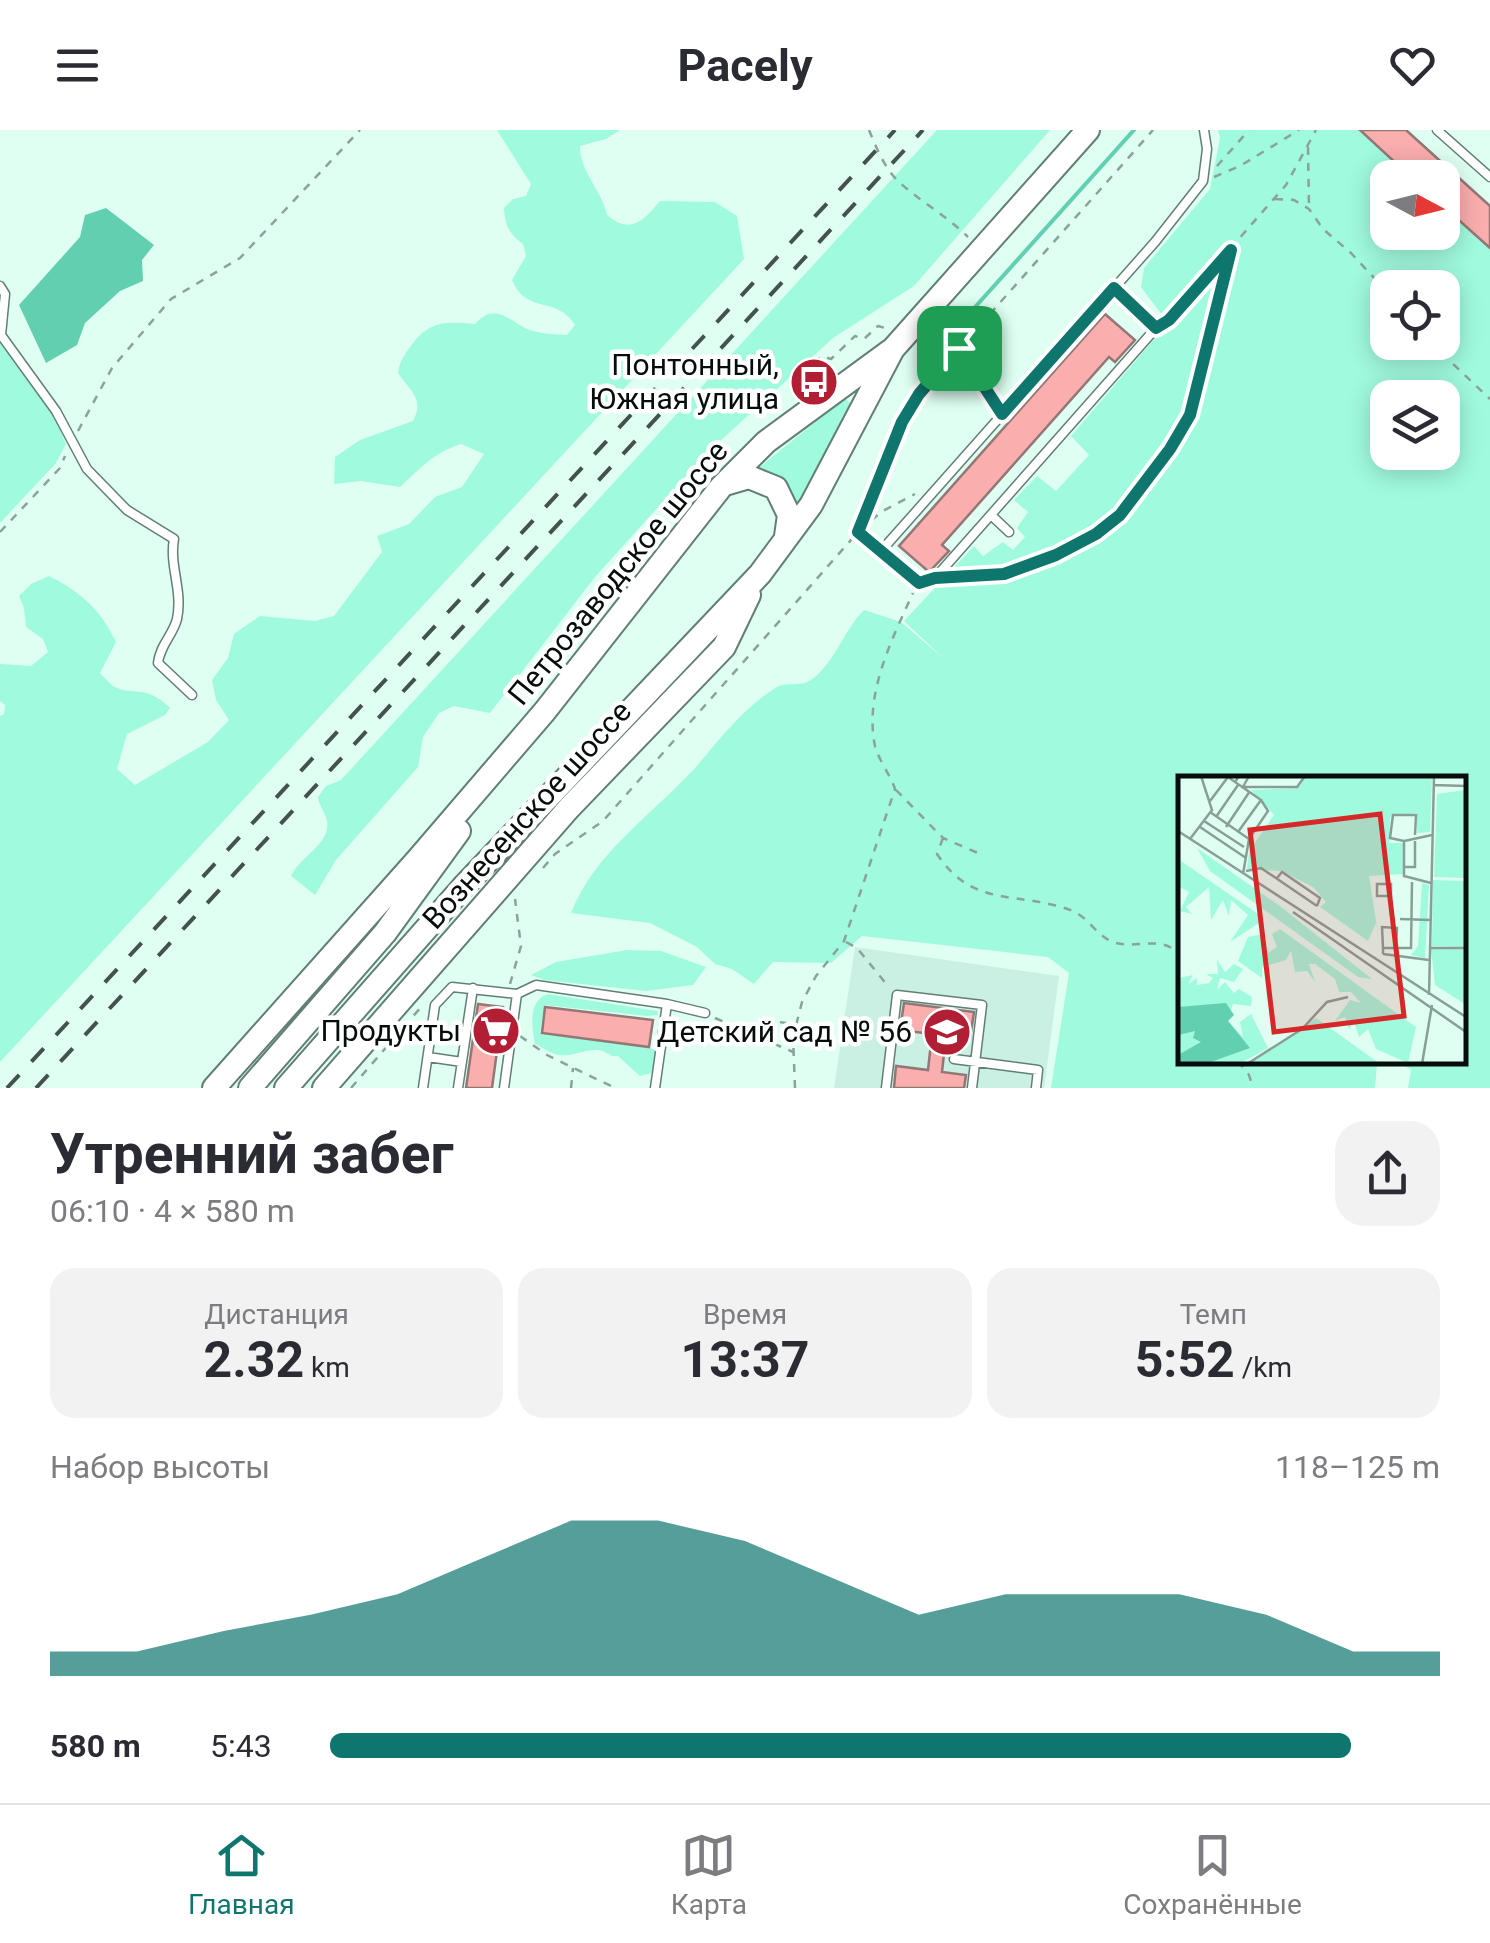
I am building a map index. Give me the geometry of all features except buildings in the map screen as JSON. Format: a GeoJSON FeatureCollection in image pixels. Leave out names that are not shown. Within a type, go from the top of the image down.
{"type":"FeatureCollection","features":[{"type":"Feature","properties":{"kind":"main road"},"geometry":{"type":"LineString","coordinates":[[286,1088],[463,887],[760,574],[811,505],[892,339],[1088,130]]}},
{"type":"Feature","properties":{"kind":"main road","name":"Петрозаводское шоссе"},"geometry":{"type":"LineString","coordinates":[[214,1088],[545,710],[721,487],[766,442],[892,339]]}},
{"type":"Feature","properties":{"kind":"main road"},"geometry":{"type":"LineString","coordinates":[[721,487],[749,477],[776,488],[790,515],[782,544]]}},
{"type":"Feature","properties":{"kind":"main road","name":"Вознесенское шоссе"},"geometry":{"type":"LineString","coordinates":[[324,1088],[569,808],[724,647],[760,574]]}},
{"type":"Feature","properties":{"kind":"main road","name":"Вознесенское шоссе"},"geometry":{"type":"LineString","coordinates":[[250,1088],[385,933],[545,710]]}},
{"type":"Feature","properties":{"kind":"lane"},"geometry":{"type":"LineString","coordinates":[[1114,288],[1156,328],[935,578],[919,583],[881,551],[1204,181],[1204,130]]}},
{"type":"Feature","properties":{"kind":"lane"},"geometry":{"type":"LineString","coordinates":[[1437,130],[1490,177]]}},
{"type":"Feature","properties":{"kind":"lane"},"geometry":{"type":"LineString","coordinates":[[0,286],[5,294],[1,334],[56,411],[86,469],[128,510],[174,539],[171,557],[180,584],[177,622],[159,650],[158,663],[192,695]]}},
{"type":"Feature","properties":{"kind":"lane"},"geometry":{"type":"LineString","coordinates":[[991,516],[1009,532]]}},
{"type":"Feature","properties":{"kind":"lane"},"geometry":{"type":"LineString","coordinates":[[423,1088],[435,1005],[452,988],[512,994],[536,985],[705,1013]]}},
{"type":"Feature","properties":{"kind":"lane"},"geometry":{"type":"LineString","coordinates":[[458,1088],[473,988]]}},
{"type":"Feature","properties":{"kind":"lane"},"geometry":{"type":"LineString","coordinates":[[506,1087],[512,994]]}},
{"type":"Feature","properties":{"kind":"lane"},"geometry":{"type":"LineString","coordinates":[[886,1088],[897,995],[982,1005],[972,1088]]}},
{"type":"Feature","properties":{"kind":"lane"},"geometry":{"type":"LineString","coordinates":[[655,1088],[666,1004]]}},
{"type":"Feature","properties":{"kind":"lane"},"geometry":{"type":"LineString","coordinates":[[428,1057],[462,1062]]}},
{"type":"Feature","properties":{"kind":"lane"},"geometry":{"type":"LineString","coordinates":[[954,1059],[1038,1070],[1036,1088]]}},
{"type":"Feature","properties":{"kind":"path"},"geometry":{"type":"LineString","coordinates":[[0,532],[60,468],[112,368],[171,299],[240,258],[360,130]]}},
{"type":"Feature","properties":{"kind":"path"},"geometry":{"type":"LineString","coordinates":[[869,130],[898,181],[956,225]]}},
{"type":"Feature","properties":{"kind":"path"},"geometry":{"type":"LineString","coordinates":[[858,532],[902,422],[919,394],[1153,130]]}},
{"type":"Feature","properties":{"kind":"path"},"geometry":{"type":"LineString","coordinates":[[1204,181],[1249,130]]}},
{"type":"Feature","properties":{"kind":"path"},"geometry":{"type":"LineString","coordinates":[[1204,181],[1240,166],[1299,130]]}},
{"type":"Feature","properties":{"kind":"path"},"geometry":{"type":"LineString","coordinates":[[1156,328],[1169,320],[1274,200],[1316,130]]}},
{"type":"Feature","properties":{"kind":"path"},"geometry":{"type":"LineString","coordinates":[[1308,146],[1309,209]]}},
{"type":"Feature","properties":{"kind":"path"},"geometry":{"type":"LineString","coordinates":[[1274,200],[1294,200],[1309,209],[1323,230],[1370,274]]}},
{"type":"Feature","properties":{"kind":"path"},"geometry":{"type":"LineString","coordinates":[[935,578],[1004,574],[1056,555],[1096,534],[1120,515],[1170,449],[1190,415],[1231,250]]}},
{"type":"Feature","properties":{"kind":"path"},"geometry":{"type":"LineString","coordinates":[[938,324],[959,348],[1002,414]]}},
{"type":"Feature","properties":{"kind":"path"},"geometry":{"type":"LineString","coordinates":[[814,363],[822,356],[830,359],[855,336],[868,338],[878,326],[892,339]]}},
{"type":"Feature","properties":{"kind":"path"},"geometry":{"type":"LineString","coordinates":[[1449,360],[1490,399]]}},
{"type":"Feature","properties":{"kind":"path"},"geometry":{"type":"LineString","coordinates":[[542,868],[555,854],[604,821],[858,532],[880,512],[940,485]]}},
{"type":"Feature","properties":{"kind":"path"},"geometry":{"type":"LineString","coordinates":[[858,532],[881,551]]}},
{"type":"Feature","properties":{"kind":"path"},"geometry":{"type":"LineString","coordinates":[[919,583],[888,646],[875,696],[876,750],[896,789],[942,841],[978,853]]}},
{"type":"Feature","properties":{"kind":"path"},"geometry":{"type":"LineString","coordinates":[[795,1088],[794,1025],[816,976],[844,941],[896,789]]}},
{"type":"Feature","properties":{"kind":"path"},"geometry":{"type":"LineString","coordinates":[[942,841],[936,854],[946,868],[976,890],[1062,908],[1084,917],[1111,941],[1162,943],[1178,954]]}},
{"type":"Feature","properties":{"kind":"path"},"geometry":{"type":"LineString","coordinates":[[503,912],[516,898],[521,946],[512,994]]}},
{"type":"Feature","properties":{"kind":"path"},"geometry":{"type":"LineString","coordinates":[[844,941],[857,948],[897,995]]}},
{"type":"Feature","properties":{"kind":"path"},"geometry":{"type":"LineString","coordinates":[[351,1088],[427,1000]]}},
{"type":"Feature","properties":{"kind":"path"},"geometry":{"type":"LineString","coordinates":[[705,1013],[793,1052]]}},
{"type":"Feature","properties":{"kind":"path"},"geometry":{"type":"LineString","coordinates":[[753,1032],[765,1020],[794,1025]]}},
{"type":"Feature","properties":{"kind":"path"},"geometry":{"type":"LineString","coordinates":[[512,1030],[547,1055],[615,1088]]}},
{"type":"Feature","properties":{"kind":"path"},"geometry":{"type":"LineString","coordinates":[[1240,1063],[1253,1088]]}},
{"type":"Feature","properties":{"kind":"path"},"geometry":{"type":"LineString","coordinates":[[571,1088],[573,1067]]}},
{"type":"Feature","properties":{"kind":"shaded area"},"geometry":{"type":"Polygon","coordinates":[[[497,130],[620,130],[606,139],[580,146],[583,164],[607,215],[630,225],[660,201],[715,202],[737,216],[744,259],[0,1062],[0,716],[5,705],[0,701],[0,664],[31,666],[48,652],[43,639],[26,627],[19,596],[31,584],[49,576],[80,595],[104,620],[116,642],[100,673],[113,686],[146,693],[170,708],[165,715],[127,734],[117,769],[135,785],[208,742],[229,720],[216,700],[212,680],[228,658],[234,634],[260,616],[315,621],[334,616],[382,552],[377,536],[409,524],[435,497],[462,487],[484,454],[461,444],[428,462],[400,487],[361,481],[334,484],[335,457],[360,440],[413,421],[417,401],[398,373],[402,360],[420,335],[433,326],[448,323],[475,324],[494,313],[545,333],[567,335],[575,325],[560,310],[525,298],[512,280],[526,256],[523,244],[509,229],[504,208],[513,199],[526,196],[531,184],[497,130]]]}},
{"type":"Feature","properties":{"kind":"shaded area"},"geometry":{"type":"Polygon","coordinates":[[[937,130],[1050,130],[914,286],[833,338],[707,453],[595,577],[490,713],[454,706],[439,713],[423,737],[418,767],[336,860],[315,895],[291,876],[324,837],[327,821],[318,797],[326,786],[341,780],[937,130]]]}},
{"type":"Feature","properties":{"kind":"shaded area"},"geometry":{"type":"Polygon","coordinates":[[[1218,130],[1360,130],[1394,160],[1370,160],[1370,250],[1460,250],[1460,220],[1490,247],[1490,1088],[1408,1088],[1411,1070],[1401,1063],[1465,1063],[1465,776],[1178,776],[1178,1063],[1379,1063],[1375,1088],[1051,1088],[1069,973],[1048,957],[862,936],[831,963],[773,962],[754,984],[732,969],[715,964],[697,947],[650,923],[571,913],[581,891],[609,853],[695,768],[733,724],[777,687],[803,683],[816,676],[864,610],[901,622],[943,658],[904,621],[974,546],[983,556],[1003,542],[1013,550],[1025,537],[1017,528],[1028,512],[1014,500],[1037,476],[1056,491],[1089,455],[1071,436],[1168,323],[1141,287],[1144,268],[1210,189],[1220,138],[1218,130]]]}},
{"type":"Feature","properties":{"kind":"shaded area"},"geometry":{"type":"Polygon","coordinates":[[[106,208],[154,245],[142,260],[143,281],[120,291],[85,323],[77,345],[46,363],[19,305],[80,237],[85,215],[106,208]]]}},
{"type":"Feature","properties":{"kind":"shaded area"},"geometry":{"type":"Polygon","coordinates":[[[0,342],[53,414],[66,444],[56,463],[0,523],[0,342]]]}},
{"type":"Feature","properties":{"kind":"shaded area"},"geometry":{"type":"Polygon","coordinates":[[[845,398],[852,405],[798,507],[755,471],[845,398]]]}},
{"type":"Feature","properties":{"kind":"shaded area","name":"Детский сад № 56"},"geometry":{"type":"Polygon","coordinates":[[[855,947],[1059,976],[1044,1088],[834,1088],[855,947]]]}},
{"type":"Feature","properties":{"kind":"shaded area"},"geometry":{"type":"Polygon","coordinates":[[[627,950],[661,951],[706,967],[693,985],[646,991],[544,980],[531,975],[556,962],[627,950]]]}},
{"type":"Feature","properties":{"kind":"shaded area"},"geometry":{"type":"Polygon","coordinates":[[[548,994],[657,1011],[658,1015],[647,1016],[544,1005],[540,1033],[654,1049],[657,1053],[651,1073],[640,1076],[618,1056],[599,1050],[560,1055],[535,1044],[534,1008],[548,994]]]}},
{"type":"Feature","properties":{"kind":"waterway"},"geometry":{"type":"LineString","coordinates":[[959,325],[1134,130]]}},
{"type":"Feature","properties":{"kind":"railway"},"geometry":{"type":"LineString","coordinates":[[7,1088],[895,130]]}},
{"type":"Feature","properties":{"kind":"railway"},"geometry":{"type":"LineString","coordinates":[[36,1088],[923,130]]}},
{"type":"Feature","properties":{"kind":"place","name":"Понтонный, Южная улица"},"geometry":{"type":"Point","coordinates":[814,382]}},
{"type":"Feature","properties":{"kind":"place","name":"Продукты"},"geometry":{"type":"Point","coordinates":[496,1031]}},
{"type":"Feature","properties":{"kind":"place","name":"Детский сад № 56"},"geometry":{"type":"Point","coordinates":[947,1032]}},
{"type":"Feature","properties":{"kind":"route"},"geometry":{"type":"LineString","coordinates":[[1231,250],[1190,415],[1170,449],[1120,515],[1096,534],[1056,555],[1004,574],[935,578],[919,583],[858,532],[902,422],[919,394],[959,348],[1002,414],[1114,288],[1156,328],[1169,320],[1231,250]]}}]}
